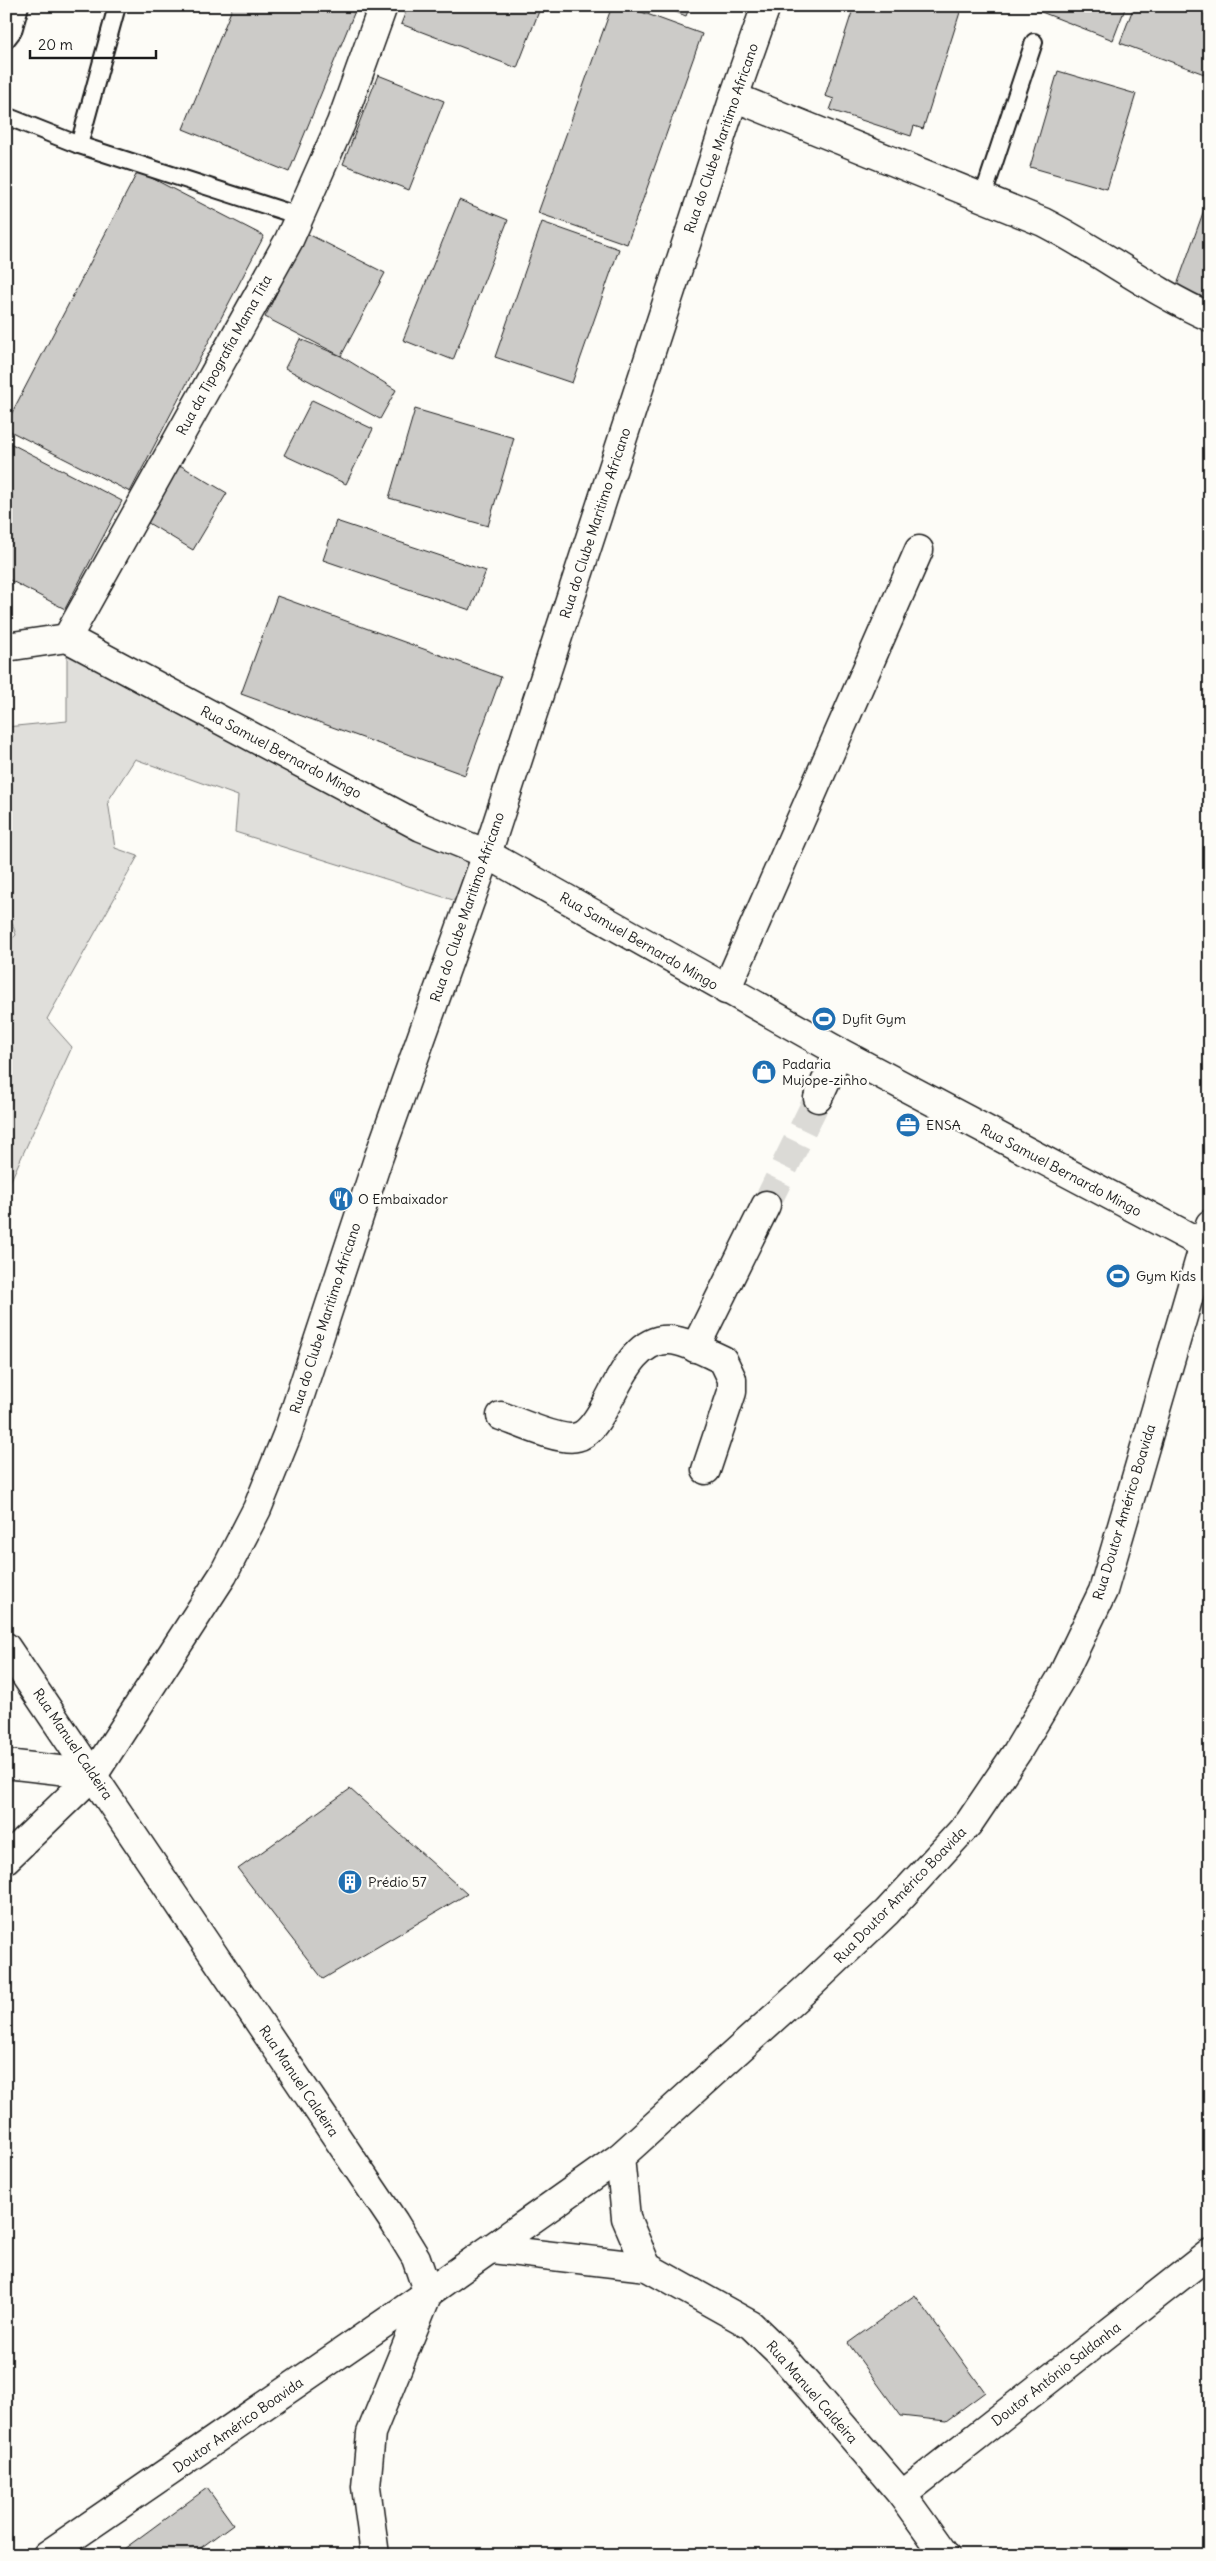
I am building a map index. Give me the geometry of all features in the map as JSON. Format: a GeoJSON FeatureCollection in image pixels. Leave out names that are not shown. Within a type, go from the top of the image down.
{"type":"FeatureCollection","features":[{"type":"Feature","properties":{"kind":"street","name":"Rua da Tipografia Mama Tita"},"geometry":{"type":"LineString","coordinates":[[67,638],[289,240],[341,123],[383,6]]}},
{"type":"Feature","properties":{"kind":"street","name":"Rua do Clube Maritimo Africano"},"geometry":{"type":"LineString","coordinates":[[6,1859],[94,1774],[223,1574],[257,1509],[286,1435],[378,1159],[487,854],[734,97],[766,6]]}},
{"type":"Feature","properties":{"kind":"street"},"geometry":{"type":"LineString","coordinates":[[734,97],[983,196],[1042,222],[1083,243],[1169,297],[1210,317]]}},
{"type":"Feature","properties":{"kind":"street"},"geometry":{"type":"LineString","coordinates":[[726,990],[919,550]]}},
{"type":"Feature","properties":{"kind":"street"},"geometry":{"type":"LineString","coordinates":[[6,647],[67,638]]}},
{"type":"Feature","properties":{"kind":"street","name":"Rua Samuel Bernardo Mingo"},"geometry":{"type":"LineString","coordinates":[[67,638],[421,827],[487,854],[839,1052],[1208,1239]]}},
{"type":"Feature","properties":{"kind":"street"},"geometry":{"type":"LineString","coordinates":[[818,1098],[839,1052]]}},
{"type":"Feature","properties":{"kind":"street"},"geometry":{"type":"LineString","coordinates":[[696,1348],[766,1205]]}},
{"type":"Feature","properties":{"kind":"street","name":"Rua Doutor Américo Boavida"},"geometry":{"type":"LineString","coordinates":[[492,2249],[620,2157],[807,1988],[887,1912],[970,1823],[1018,1752],[1061,1678],[1103,1591],[1208,1239]]}},
{"type":"Feature","properties":{"kind":"street"},"geometry":{"type":"LineString","coordinates":[[501,1416],[561,1437],[576,1438],[588,1431],[600,1415],[640,1349],[651,1342],[670,1340],[696,1348],[723,1360],[732,1379],[732,1392],[706,1470]]}},
{"type":"Feature","properties":{"kind":"street","name":"Rua Manuel Caldeira"},"geometry":{"type":"LineString","coordinates":[[6,1647],[94,1774],[394,2222],[416,2258],[428,2293]]}},
{"type":"Feature","properties":{"kind":"street"},"geometry":{"type":"LineString","coordinates":[[6,1764],[94,1774]]}},
{"type":"Feature","properties":{"kind":"street"},"geometry":{"type":"LineString","coordinates":[[620,2157],[626,2218],[647,2268]]}},
{"type":"Feature","properties":{"kind":"street","name":"Rua Manuel Caldeira"},"geometry":{"type":"LineString","coordinates":[[492,2249],[647,2268],[751,2325],[781,2354],[902,2495],[945,2555]]}},
{"type":"Feature","properties":{"kind":"street","name":"Doutor Américo Boavida"},"geometry":{"type":"LineString","coordinates":[[48,2555],[492,2249]]}},
{"type":"Feature","properties":{"kind":"street","name":"Doutor António Saldanha"},"geometry":{"type":"LineString","coordinates":[[902,2495],[1210,2253]]}},
{"type":"Feature","properties":{"kind":"street"},"geometry":{"type":"LineString","coordinates":[[375,2555],[366,2487],[371,2433],[428,2293]]}},
{"type":"Feature","properties":{"kind":"lane"},"geometry":{"type":"LineString","coordinates":[[6,40],[13,31],[20,6]]}},
{"type":"Feature","properties":{"kind":"lane"},"geometry":{"type":"LineString","coordinates":[[79,145],[117,6]]}},
{"type":"Feature","properties":{"kind":"lane"},"geometry":{"type":"LineString","coordinates":[[983,196],[1034,42]]}},
{"type":"Feature","properties":{"kind":"lane"},"geometry":{"type":"LineString","coordinates":[[6,116],[79,145],[299,216]]}},
{"type":"Feature","properties":{"kind":"shaded area"},"geometry":{"type":"Polygon","coordinates":[[[67,638],[487,854],[469,905],[235,832],[238,796],[135,759],[108,801],[115,848],[138,856],[47,1019],[72,1047],[6,1191],[6,944],[16,935],[6,905],[6,727],[67,721],[67,638]]]}},
{"type":"Feature","properties":{"kind":"building"},"geometry":{"type":"Polygon","coordinates":[[[233,6],[357,6],[289,172],[183,129],[233,6]]]}},
{"type":"Feature","properties":{"kind":"building"},"geometry":{"type":"Polygon","coordinates":[[[408,6],[541,6],[517,68],[401,24],[408,6]]]}},
{"type":"Feature","properties":{"kind":"building"},"geometry":{"type":"Polygon","coordinates":[[[612,6],[625,6],[702,34],[627,244],[538,213],[612,6]]]}},
{"type":"Feature","properties":{"kind":"building"},"geometry":{"type":"Polygon","coordinates":[[[660,6],[690,6],[686,16],[660,6]]]}},
{"type":"Feature","properties":{"kind":"building"},"geometry":{"type":"Polygon","coordinates":[[[854,6],[962,6],[923,129],[914,126],[911,136],[830,110],[834,99],[825,96],[854,6]]]}},
{"type":"Feature","properties":{"kind":"building"},"geometry":{"type":"Polygon","coordinates":[[[1026,6],[1126,6],[1113,40],[1026,6]]]}},
{"type":"Feature","properties":{"kind":"building"},"geometry":{"type":"Polygon","coordinates":[[[1134,6],[1190,6],[1210,13],[1210,68],[1207,75],[1120,43],[1134,6]]]}},
{"type":"Feature","properties":{"kind":"building"},"geometry":{"type":"Polygon","coordinates":[[[1058,71],[1136,94],[1107,189],[1030,167],[1058,71]]]}},
{"type":"Feature","properties":{"kind":"building"},"geometry":{"type":"Polygon","coordinates":[[[378,75],[444,101],[409,190],[343,164],[378,75]]]}},
{"type":"Feature","properties":{"kind":"building"},"geometry":{"type":"Polygon","coordinates":[[[138,171],[264,236],[130,492],[6,429],[6,424],[138,171]]]}},
{"type":"Feature","properties":{"kind":"building"},"geometry":{"type":"Polygon","coordinates":[[[1210,197],[1210,300],[1176,288],[1210,197]]]}},
{"type":"Feature","properties":{"kind":"building"},"geometry":{"type":"Polygon","coordinates":[[[459,200],[508,220],[453,360],[403,340],[459,200]]]}},
{"type":"Feature","properties":{"kind":"building"},"geometry":{"type":"Polygon","coordinates":[[[542,222],[619,249],[572,383],[495,357],[542,222]]]}},
{"type":"Feature","properties":{"kind":"building"},"geometry":{"type":"Polygon","coordinates":[[[306,233],[385,273],[341,356],[265,317],[306,233]]]}},
{"type":"Feature","properties":{"kind":"building"},"geometry":{"type":"Polygon","coordinates":[[[300,339],[341,356],[396,390],[380,419],[285,368],[300,339]]]}},
{"type":"Feature","properties":{"kind":"building"},"geometry":{"type":"Polygon","coordinates":[[[312,400],[373,429],[346,484],[284,455],[312,400]]]}},
{"type":"Feature","properties":{"kind":"building"},"geometry":{"type":"Polygon","coordinates":[[[415,409],[514,438],[488,526],[389,498],[415,409]]]}},
{"type":"Feature","properties":{"kind":"building"},"geometry":{"type":"Polygon","coordinates":[[[6,441],[122,501],[65,609],[6,578],[6,441]]]}},
{"type":"Feature","properties":{"kind":"building"},"geometry":{"type":"Polygon","coordinates":[[[178,464],[227,493],[193,550],[145,521],[178,464]]]}},
{"type":"Feature","properties":{"kind":"building"},"geometry":{"type":"Polygon","coordinates":[[[336,521],[486,571],[470,610],[323,560],[336,521]]]}},
{"type":"Feature","properties":{"kind":"building"},"geometry":{"type":"Polygon","coordinates":[[[277,596],[501,677],[465,775],[241,694],[277,596]]]}},
{"type":"Feature","properties":{"kind":"building","name":"Prédio 57"},"geometry":{"type":"Polygon","coordinates":[[[350,1789],[467,1894],[323,1979],[238,1869],[350,1789]]]}},
{"type":"Feature","properties":{"kind":"building"},"geometry":{"type":"Polygon","coordinates":[[[915,2295],[985,2392],[946,2421],[901,2416],[848,2343],[915,2295]]]}},
{"type":"Feature","properties":{"kind":"building"},"geometry":{"type":"Polygon","coordinates":[[[207,2488],[233,2524],[191,2555],[128,2555],[124,2549],[207,2488]]]}},
{"type":"Feature","properties":{"kind":"tunnel"},"geometry":{"type":"LineString","coordinates":[[766,1205],[818,1098]]}},
{"type":"Feature","properties":{"kind":"place","name":"Dyfit Gym"},"geometry":{"type":"Point","coordinates":[824,1019]}},
{"type":"Feature","properties":{"kind":"place","name":"Padaria Mujope-zinho"},"geometry":{"type":"Point","coordinates":[764,1072]}},
{"type":"Feature","properties":{"kind":"place","name":"ENSA"},"geometry":{"type":"Point","coordinates":[908,1125]}},
{"type":"Feature","properties":{"kind":"place","name":"O Embaixador"},"geometry":{"type":"Point","coordinates":[341,1199]}},
{"type":"Feature","properties":{"kind":"place","name":"Gym Kids"},"geometry":{"type":"Point","coordinates":[1118,1276]}},
{"type":"Feature","properties":{"kind":"place","name":"Prédio 57"},"geometry":{"type":"Point","coordinates":[350,1882]}}]}
